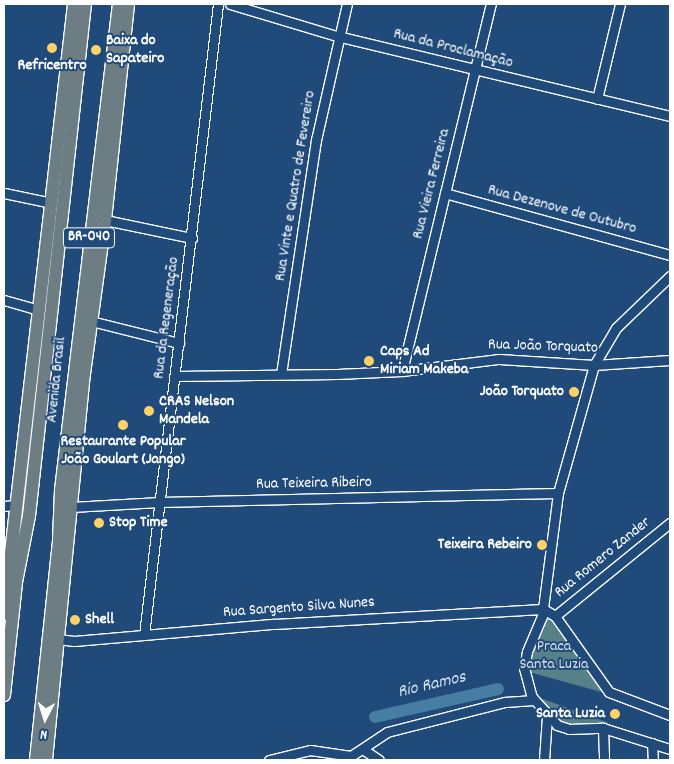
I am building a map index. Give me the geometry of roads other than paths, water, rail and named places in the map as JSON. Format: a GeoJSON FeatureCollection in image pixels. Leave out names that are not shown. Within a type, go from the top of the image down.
{"type":"FeatureCollection","features":[{"type":"Feature","properties":{"kind":"highway","name":"Avenida Brasil"},"geometry":{"type":"LineString","coordinates":[[4,614],[10,506],[32,366],[74,4]]}},
{"type":"Feature","properties":{"kind":"highway","name":"Avenida Brasil"},"geometry":{"type":"LineString","coordinates":[[4,695],[16,582],[29,516],[85,4]]}},
{"type":"Feature","properties":{"kind":"highway","name":"Avenida Brasil"},"geometry":{"type":"LineString","coordinates":[[36,760],[59,540],[61,490],[119,4]]}},
{"type":"Feature","properties":{"kind":"highway","name":"Avenida Brasil"},"geometry":{"type":"LineString","coordinates":[[46,760],[84,374],[106,220],[128,4]]}},
{"type":"Feature","properties":{"kind":"highway"},"geometry":{"type":"LineString","coordinates":[[84,374],[83,347],[108,131],[106,110]]}},
{"type":"Feature","properties":{"kind":"highway"},"geometry":{"type":"LineString","coordinates":[[32,366],[52,305]]}},
{"type":"Feature","properties":{"kind":"street","name":"Rua da Regeneração"},"geometry":{"type":"LineString","coordinates":[[144,635],[180,343],[218,4]]}},
{"type":"Feature","properties":{"kind":"street","name":"Rua da Proclamação"},"geometry":{"type":"LineString","coordinates":[[230,4],[337,36],[670,116]]}},
{"type":"Feature","properties":{"kind":"street","name":"Rua Vinte e Quatro de Fevereiro"},"geometry":{"type":"LineString","coordinates":[[281,374],[316,140],[337,36],[347,4]]}},
{"type":"Feature","properties":{"kind":"street","name":"Rua Vieira Ferreira"},"geometry":{"type":"LineString","coordinates":[[402,371],[491,4]]}},
{"type":"Feature","properties":{"kind":"street"},"geometry":{"type":"LineString","coordinates":[[597,99],[620,4]]}},
{"type":"Feature","properties":{"kind":"street"},"geometry":{"type":"LineString","coordinates":[[4,193],[52,203]]}},
{"type":"Feature","properties":{"kind":"street","name":"Rua Dezenove de Outubro"},"geometry":{"type":"LineString","coordinates":[[445,193],[670,255]]}},
{"type":"Feature","properties":{"kind":"street"},"geometry":{"type":"LineString","coordinates":[[106,220],[192,238]]}},
{"type":"Feature","properties":{"kind":"street"},"geometry":{"type":"LineString","coordinates":[[670,276],[616,328],[594,365],[558,494],[539,630],[524,665],[534,700],[548,716],[566,728],[603,728],[670,749]]}},
{"type":"Feature","properties":{"kind":"street"},"geometry":{"type":"LineString","coordinates":[[4,300],[38,310]]}},
{"type":"Feature","properties":{"kind":"street"},"geometry":{"type":"LineString","coordinates":[[91,321],[180,343]]}},
{"type":"Feature","properties":{"kind":"street","name":"Rua João Torquato"},"geometry":{"type":"LineString","coordinates":[[175,376],[402,371],[499,358],[594,365],[670,360]]}},
{"type":"Feature","properties":{"kind":"street","name":"Rua Teixeira Ribeiro"},"geometry":{"type":"LineString","coordinates":[[71,507],[160,502],[558,494]]}},
{"type":"Feature","properties":{"kind":"street","name":"Rua Romero Zander"},"geometry":{"type":"LineString","coordinates":[[555,616],[670,523]]}},
{"type":"Feature","properties":{"kind":"street"},"geometry":{"type":"LineString","coordinates":[[543,608],[555,616],[609,692],[670,715]]}},
{"type":"Feature","properties":{"kind":"street","name":"Rua Sargento Silva Nunes"},"geometry":{"type":"LineString","coordinates":[[58,639],[74,641],[543,608]]}},
{"type":"Feature","properties":{"kind":"street"},"geometry":{"type":"LineString","coordinates":[[269,760],[307,750],[346,757],[364,750],[387,732],[505,702],[534,700]]}},
{"type":"Feature","properties":{"kind":"street"},"geometry":{"type":"LineString","coordinates":[[544,760],[548,716]]}},
{"type":"Feature","properties":{"kind":"street"},"geometry":{"type":"LineString","coordinates":[[603,728],[604,760]]}},
{"type":"Feature","properties":{"kind":"street"},"geometry":{"type":"LineString","coordinates":[[652,743],[653,760]]}},
{"type":"Feature","properties":{"kind":"street"},"geometry":{"type":"LineString","coordinates":[[364,750],[378,760]]}},
{"type":"Feature","properties":{"kind":"waterway","name":"Rio Ramos"},"geometry":{"type":"LineString","coordinates":[[375,717],[498,689]]}},
{"type":"Feature","properties":{"kind":"place","name":"Refricentro"},"geometry":{"type":"Point","coordinates":[52,48]}},
{"type":"Feature","properties":{"kind":"place","name":"Baixa do Sapateiro"},"geometry":{"type":"Point","coordinates":[96,50]}},
{"type":"Feature","properties":{"kind":"place","name":"Caps Ad Miriam Makeba"},"geometry":{"type":"Point","coordinates":[369,361]}},
{"type":"Feature","properties":{"kind":"place","name":"João Torquato"},"geometry":{"type":"Point","coordinates":[574,392]}},
{"type":"Feature","properties":{"kind":"place","name":"CRAS Nelson Mandela"},"geometry":{"type":"Point","coordinates":[149,411]}},
{"type":"Feature","properties":{"kind":"place","name":"Restaurante Popular João Goulart (Jango)"},"geometry":{"type":"Point","coordinates":[123,425]}},
{"type":"Feature","properties":{"kind":"place","name":"Stop Time"},"geometry":{"type":"Point","coordinates":[99,523]}},
{"type":"Feature","properties":{"kind":"place","name":"Teixeira Rebeiro"},"geometry":{"type":"Point","coordinates":[542,545]}},
{"type":"Feature","properties":{"kind":"place","name":"Shell"},"geometry":{"type":"Point","coordinates":[75,620]}},
{"type":"Feature","properties":{"kind":"place","name":"Santa Luzia"},"geometry":{"type":"Point","coordinates":[615,714]}},
{"type":"Feature","properties":{"kind":"park label","name":"Praca Santa Luzia"},"geometry":{"type":"Point","coordinates":[554,656]}}]}
